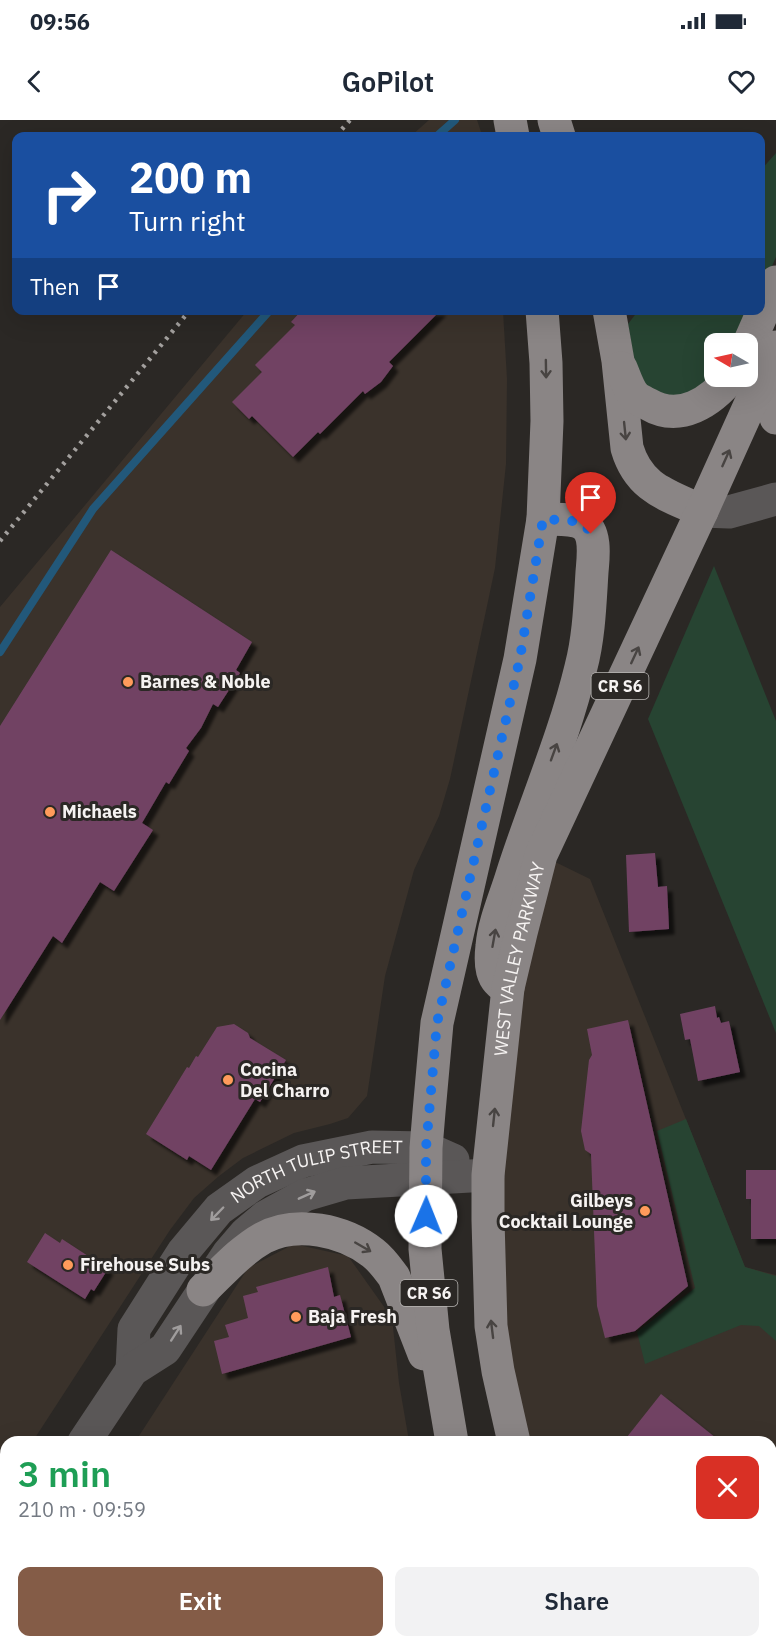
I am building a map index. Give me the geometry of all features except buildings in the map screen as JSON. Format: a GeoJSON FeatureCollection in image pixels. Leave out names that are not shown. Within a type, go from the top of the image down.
{"type":"FeatureCollection","features":[{"type":"Feature","properties":{"kind":"main road"},"geometry":{"type":"LineString","coordinates":[[765,307],[776,282]]}},
{"type":"Feature","properties":{"kind":"main road","name":"CR S6"},"geometry":{"type":"LineString","coordinates":[[451,1436],[433,1330],[425,1249],[426,1164],[437,1023],[520,658],[543,519],[547,421],[542,315]]}},
{"type":"Feature","properties":{"kind":"main road"},"geometry":{"type":"LineString","coordinates":[[610,315],[618,361],[627,448],[631,460],[639,476],[650,486],[702,511]]}},
{"type":"Feature","properties":{"kind":"main road"},"geometry":{"type":"LineString","coordinates":[[754,333],[762,315]]}},
{"type":"Feature","properties":{"kind":"main road","name":"CR S6"},"geometry":{"type":"LineString","coordinates":[[702,511],[776,347]]}},
{"type":"Feature","properties":{"kind":"main road"},"geometry":{"type":"LineString","coordinates":[[618,361],[635,397],[655,408],[675,413],[701,405],[724,387]]}},
{"type":"Feature","properties":{"kind":"main road"},"geometry":{"type":"LineString","coordinates":[[776,397],[773,406],[776,418]]}},
{"type":"Feature","properties":{"kind":"main road","name":"WEST VALLEY PARKWAY"},"geometry":{"type":"LineString","coordinates":[[513,1436],[491,1326],[488,1273],[488,1175],[508,988],[541,855],[702,511]]}},
{"type":"Feature","properties":{"kind":"main road"},"geometry":{"type":"LineString","coordinates":[[508,988],[499,985],[495,980],[492,945],[529,822],[567,718],[582,665],[593,557],[591,534],[585,525],[573,521],[543,519]]}},
{"type":"Feature","properties":{"kind":"main road"},"geometry":{"type":"LineString","coordinates":[[203,1290],[249,1247],[279,1232],[310,1229],[352,1241],[376,1256],[394,1277],[445,1406]]}},
{"type":"Feature","properties":{"kind":"street"},"geometry":{"type":"LineString","coordinates":[[702,511],[729,512],[776,499]]}},
{"type":"Feature","properties":{"kind":"street","name":"NORTH TULIP STREET"},"geometry":{"type":"LineString","coordinates":[[132,1370],[134,1329],[183,1252],[219,1209],[257,1182],[303,1161],[372,1147],[426,1164],[488,1175]]}},
{"type":"Feature","properties":{"kind":"street","name":"NORTH TULIP STREET"},"geometry":{"type":"LineString","coordinates":[[88,1436],[132,1370],[165,1349],[228,1254],[246,1233],[265,1217],[305,1195],[426,1164]]}},
{"type":"Feature","properties":{"kind":"shaded area"},"geometry":{"type":"Polygon","coordinates":[[[429,120],[477,120],[481,132],[416,132],[429,120]]]}},
{"type":"Feature","properties":{"kind":"shaded area"},"geometry":{"type":"Polygon","coordinates":[[[244,315],[503,315],[507,379],[506,464],[495,568],[450,779],[439,816],[414,870],[385,976],[367,1096],[348,1118],[294,1133],[243,1158],[194,1198],[170,1230],[36,1436],[0,1436],[0,607],[244,315]]]}},
{"type":"Feature","properties":{"kind":"shaded area"},"geometry":{"type":"Polygon","coordinates":[[[541,855],[590,879],[745,1267],[776,1275],[776,1436],[513,1436],[488,1273],[541,855]]]}},
{"type":"Feature","properties":{"kind":"shaded area"},"geometry":{"type":"Polygon","coordinates":[[[294,1244],[348,1256],[392,1318],[399,1383],[408,1436],[139,1436],[248,1268],[294,1244]]]}},
{"type":"Feature","properties":{"kind":"green space"},"geometry":{"type":"Polygon","coordinates":[[[776,153],[776,257],[765,282],[765,165],[776,153]]]}},
{"type":"Feature","properties":{"kind":"green space"},"geometry":{"type":"Polygon","coordinates":[[[635,315],[749,315],[741,333],[704,333],[704,387],[707,387],[703,393],[662,398],[637,378],[628,324],[635,315]]]}},
{"type":"Feature","properties":{"kind":"green space"},"geometry":{"type":"Polygon","coordinates":[[[714,566],[776,721],[776,1033],[648,719],[714,566]]]}},
{"type":"Feature","properties":{"kind":"green space"},"geometry":{"type":"Polygon","coordinates":[[[686,1119],[745,1267],[776,1276],[776,1341],[759,1326],[741,1325],[645,1364],[637,1332],[695,1288],[657,1131],[686,1119]]]}},
{"type":"Feature","properties":{"kind":"waterway"},"geometry":{"type":"LineString","coordinates":[[442,132],[455,120]]}},
{"type":"Feature","properties":{"kind":"waterway"},"geometry":{"type":"LineString","coordinates":[[0,652],[93,509],[266,315]]}},
{"type":"Feature","properties":{"kind":"railway"},"geometry":{"type":"LineString","coordinates":[[340,132],[350,120]]}},
{"type":"Feature","properties":{"kind":"railway"},"geometry":{"type":"LineString","coordinates":[[0,541],[186,315]]}},
{"type":"Feature","properties":{"kind":"place","name":"Barnes & Noble"},"geometry":{"type":"Point","coordinates":[128,682]}},
{"type":"Feature","properties":{"kind":"place","name":"Michaels"},"geometry":{"type":"Point","coordinates":[50,812]}},
{"type":"Feature","properties":{"kind":"place","name":"Cocina Del Charro"},"geometry":{"type":"Point","coordinates":[228,1080]}},
{"type":"Feature","properties":{"kind":"place","name":"Gilbeys Cocktail Lounge"},"geometry":{"type":"Point","coordinates":[645,1211]}},
{"type":"Feature","properties":{"kind":"place","name":"Firehouse Subs"},"geometry":{"type":"Point","coordinates":[68,1265]}},
{"type":"Feature","properties":{"kind":"place","name":"Baja Fresh"},"geometry":{"type":"Point","coordinates":[296,1317]}},
{"type":"Feature","properties":{"kind":"route"},"geometry":{"type":"LineString","coordinates":[[426,1216],[426,1148],[437,1023],[457,926],[520,658],[543,519],[573,521],[585,525],[591,534]]}}]}
